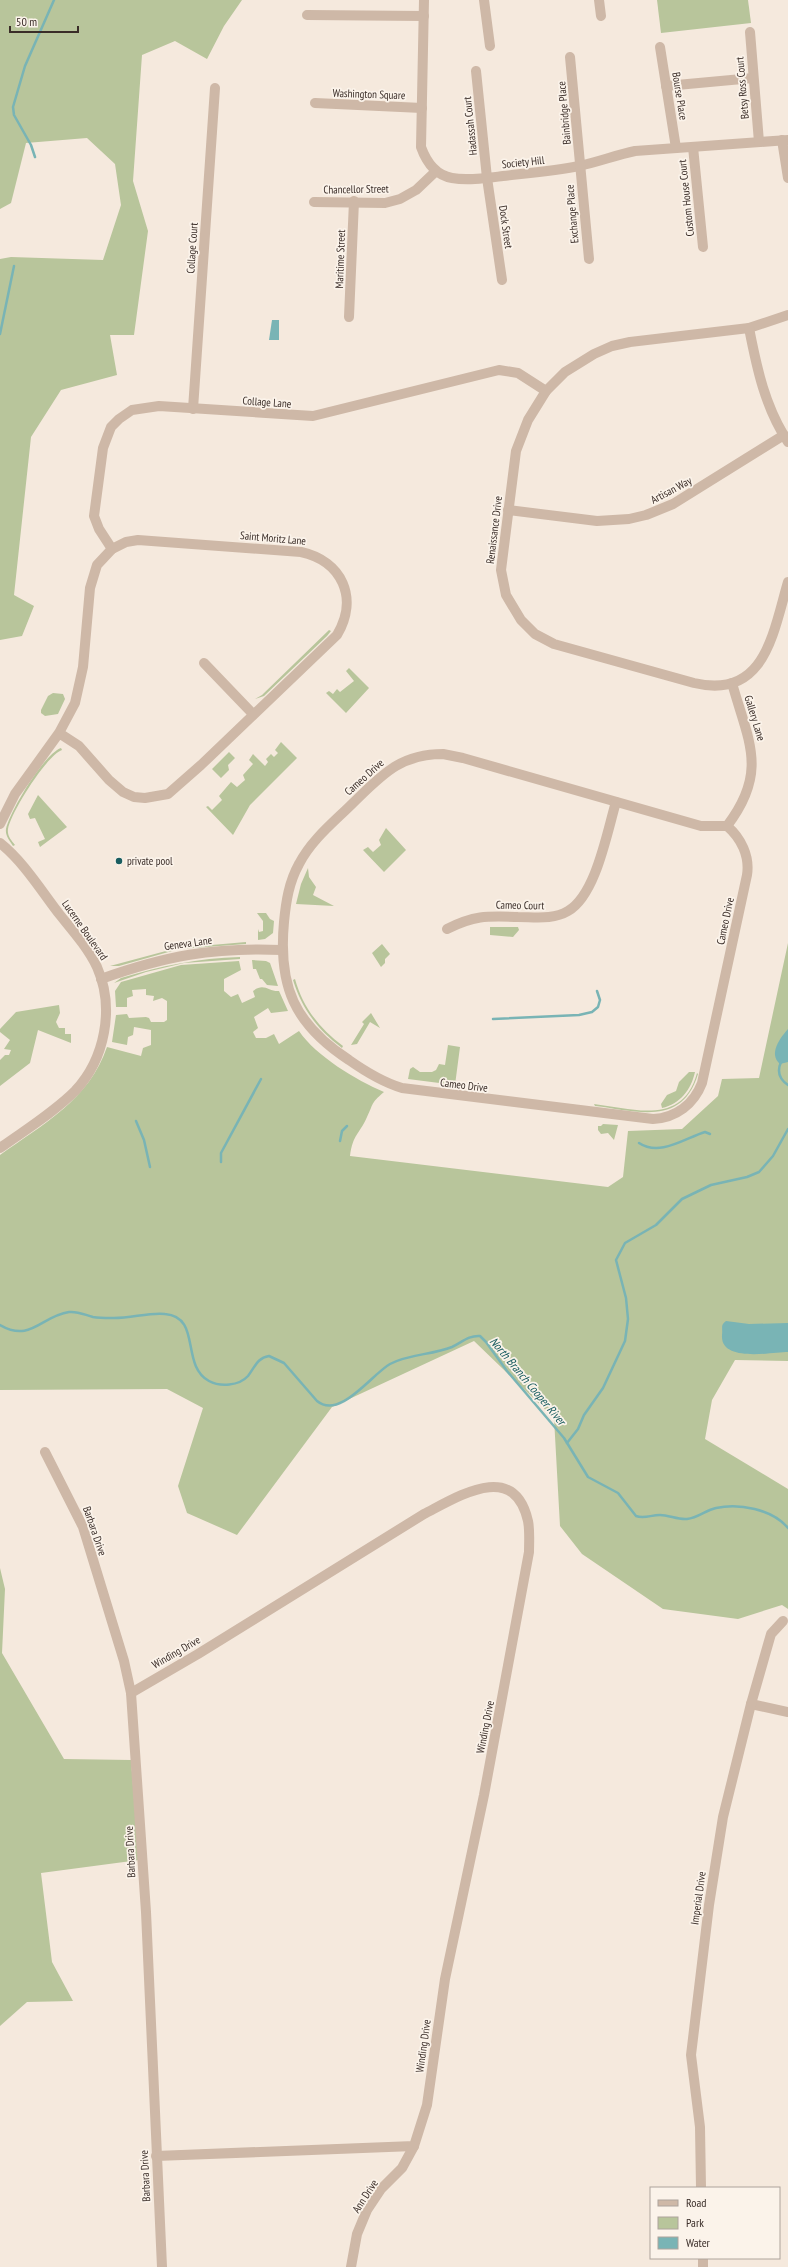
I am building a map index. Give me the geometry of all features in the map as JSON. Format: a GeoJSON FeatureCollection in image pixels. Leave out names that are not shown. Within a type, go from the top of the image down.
{"type":"FeatureCollection","features":[{"type":"Feature","properties":{"kind":"street"},"geometry":{"type":"LineString","coordinates":[[424,0],[421,147],[425,158],[436,171]]}},
{"type":"Feature","properties":{"kind":"street"},"geometry":{"type":"LineString","coordinates":[[484,0],[490,46]]}},
{"type":"Feature","properties":{"kind":"street"},"geometry":{"type":"LineString","coordinates":[[599,0],[601,16]]}},
{"type":"Feature","properties":{"kind":"street"},"geometry":{"type":"LineString","coordinates":[[307,15],[424,16]]}},
{"type":"Feature","properties":{"kind":"street","name":"Betsy Ross Court"},"geometry":{"type":"LineString","coordinates":[[750,32],[759,142]]}},
{"type":"Feature","properties":{"kind":"street","name":"Bourse Place"},"geometry":{"type":"LineString","coordinates":[[660,47],[676,148]]}},
{"type":"Feature","properties":{"kind":"street","name":"Bainbridge Place"},"geometry":{"type":"LineString","coordinates":[[570,57],[580,166]]}},
{"type":"Feature","properties":{"kind":"street","name":"Hadassah Court"},"geometry":{"type":"LineString","coordinates":[[476,71],[487,178]]}},
{"type":"Feature","properties":{"kind":"street"},"geometry":{"type":"LineString","coordinates":[[666,86],[753,78]]}},
{"type":"Feature","properties":{"kind":"street","name":"Collage Court"},"geometry":{"type":"LineString","coordinates":[[193,409],[215,88]]}},
{"type":"Feature","properties":{"kind":"street","name":"Washington Square"},"geometry":{"type":"LineString","coordinates":[[314,103],[422,108]]}},
{"type":"Feature","properties":{"kind":"street"},"geometry":{"type":"LineString","coordinates":[[785,140],[788,178]]}},
{"type":"Feature","properties":{"kind":"street","name":"Society Hill"},"geometry":{"type":"LineString","coordinates":[[436,171],[451,178],[487,178],[580,166],[635,151],[785,140]]}},
{"type":"Feature","properties":{"kind":"street","name":"Custom House Court"},"geometry":{"type":"LineString","coordinates":[[693,146],[703,247]]}},
{"type":"Feature","properties":{"kind":"street","name":"Exchange Place"},"geometry":{"type":"LineString","coordinates":[[580,166],[589,259]]}},
{"type":"Feature","properties":{"kind":"street","name":"Chancellor Street"},"geometry":{"type":"LineString","coordinates":[[314,202],[354,201],[385,203],[400,199],[416,190],[436,171]]}},
{"type":"Feature","properties":{"kind":"street","name":"Dock Street"},"geometry":{"type":"LineString","coordinates":[[487,178],[502,280]]}},
{"type":"Feature","properties":{"kind":"street","name":"Maritime Street"},"geometry":{"type":"LineString","coordinates":[[350,317],[354,201]]}},
{"type":"Feature","properties":{"kind":"street","name":"Renaissance Drive"},"geometry":{"type":"LineString","coordinates":[[788,315],[749,328],[630,342],[612,346],[579,362],[546,391],[531,412],[518,443],[502,558],[502,579],[511,605],[524,625],[535,634],[567,648],[694,684],[713,686],[732,683],[746,677],[765,657],[788,582]]}},
{"type":"Feature","properties":{"kind":"street"},"geometry":{"type":"LineString","coordinates":[[749,328],[766,401],[786,439]]}},
{"type":"Feature","properties":{"kind":"street","name":"Collage Lane"},"geometry":{"type":"LineString","coordinates":[[112,549],[96,523],[94,510],[103,448],[108,433],[119,419],[138,408],[159,406],[314,416],[499,370],[518,373],[546,391]]}},
{"type":"Feature","properties":{"kind":"street","name":"Artisan Way"},"geometry":{"type":"LineString","coordinates":[[508,510],[597,521],[624,520],[646,515],[673,504],[786,439]]}},
{"type":"Feature","properties":{"kind":"street","name":"Saint Moritz Lane"},"geometry":{"type":"LineString","coordinates":[[0,824],[22,782],[59,733],[70,714],[80,686],[92,580],[102,558],[112,549],[126,542],[138,540],[301,552],[318,557],[333,568],[343,584],[347,608],[340,628],[330,641],[173,790],[152,798],[134,797],[118,789],[79,746],[59,733]]}},
{"type":"Feature","properties":{"kind":"street"},"geometry":{"type":"LineString","coordinates":[[204,663],[253,714]]}},
{"type":"Feature","properties":{"kind":"street","name":"Gallery Lane"},"geometry":{"type":"LineString","coordinates":[[727,826],[744,799],[751,780],[753,765],[751,745],[732,683]]}},
{"type":"Feature","properties":{"kind":"street","name":"Cameo Drive"},"geometry":{"type":"LineString","coordinates":[[426,755],[450,755],[701,826],[727,826],[744,848],[748,870],[707,1063],[702,1083],[696,1096],[680,1111],[664,1118],[652,1119],[457,1096],[414,1090],[386,1083],[332,1049],[309,1027],[287,987],[282,950],[289,890],[304,855],[321,834],[382,775],[400,763],[426,755]]}},
{"type":"Feature","properties":{"kind":"street","name":"Cameo Court"},"geometry":{"type":"LineString","coordinates":[[447,929],[475,917],[551,917],[574,907],[582,899],[592,883],[616,802]]}},
{"type":"Feature","properties":{"kind":"street","name":"Lucerne Boulevard"},"geometry":{"type":"LineString","coordinates":[[0,843],[29,875],[87,950],[97,967],[106,1006],[104,1035],[100,1051],[88,1074],[65,1100],[0,1148]]}},
{"type":"Feature","properties":{"kind":"street","name":"Geneva Lane"},"geometry":{"type":"LineString","coordinates":[[101,979],[151,962],[190,954],[238,950],[282,950]]}},
{"type":"Feature","properties":{"kind":"street","name":"Barbara Drive"},"geometry":{"type":"LineString","coordinates":[[45,1452],[83,1527],[124,1661],[131,1693],[146,1912],[162,2267]]}},
{"type":"Feature","properties":{"kind":"street","name":"Winding Drive"},"geometry":{"type":"LineString","coordinates":[[131,1693],[198,1654],[424,1514],[460,1495],[492,1486],[508,1489],[518,1497],[528,1522],[529,1552],[484,1795],[445,1979],[427,2105],[414,2146]]}},
{"type":"Feature","properties":{"kind":"street","name":"Imperial Drive"},"geometry":{"type":"LineString","coordinates":[[701,2187],[700,2127],[691,2055],[709,1905],[723,1816],[751,1704],[771,1634],[783,1622]]}},
{"type":"Feature","properties":{"kind":"street"},"geometry":{"type":"LineString","coordinates":[[751,1704],[788,1712]]}},
{"type":"Feature","properties":{"kind":"street"},"geometry":{"type":"LineString","coordinates":[[156,2156],[414,2146]]}},
{"type":"Feature","properties":{"kind":"street","name":"Ann Drive"},"geometry":{"type":"LineString","coordinates":[[351,2267],[357,2234],[367,2210],[380,2189],[402,2168],[414,2146]]}},
{"type":"Feature","properties":{"kind":"green space"},"geometry":{"type":"Polygon","coordinates":[[[0,0],[242,0],[224,26],[207,59],[175,41],[142,55],[133,181],[148,231],[134,335],[110,335],[117,375],[61,390],[31,437],[14,595],[34,606],[22,636],[0,640],[0,259],[11,257],[103,260],[121,205],[115,164],[87,138],[26,143],[11,203],[0,209],[0,0]]]}},
{"type":"Feature","properties":{"kind":"green space"},"geometry":{"type":"Polygon","coordinates":[[[657,0],[748,0],[751,23],[661,33],[657,0]]]}},
{"type":"Feature","properties":{"kind":"green space"},"geometry":{"type":"Polygon","coordinates":[[[329,630],[331,631],[327,636],[264,696],[255,699],[262,695],[329,630]]]}},
{"type":"Feature","properties":{"kind":"green space"},"geometry":{"type":"Polygon","coordinates":[[[349,668],[369,688],[346,713],[326,693],[329,691],[333,694],[337,689],[340,692],[354,681],[346,671],[349,668]]]}},
{"type":"Feature","properties":{"kind":"green space"},"geometry":{"type":"Polygon","coordinates":[[[53,693],[63,694],[65,699],[58,714],[45,716],[41,713],[41,710],[48,696],[53,693]]]}},
{"type":"Feature","properties":{"kind":"green space"},"geometry":{"type":"Polygon","coordinates":[[[281,742],[297,758],[250,805],[233,835],[206,807],[208,806],[212,810],[222,800],[219,796],[231,782],[237,787],[245,780],[243,775],[253,764],[249,760],[253,754],[265,766],[268,762],[266,759],[271,754],[274,757],[278,753],[275,750],[281,742]]]}},
{"type":"Feature","properties":{"kind":"green space"},"geometry":{"type":"Polygon","coordinates":[[[61,748],[62,750],[55,754],[30,785],[16,810],[8,829],[9,836],[15,845],[13,846],[6,834],[6,829],[14,810],[37,772],[54,752],[61,748]]]}},
{"type":"Feature","properties":{"kind":"green space"},"geometry":{"type":"Polygon","coordinates":[[[229,752],[235,758],[228,765],[229,770],[221,778],[212,769],[229,752]]]}},
{"type":"Feature","properties":{"kind":"green space"},"geometry":{"type":"Polygon","coordinates":[[[38,795],[67,827],[40,847],[38,842],[45,839],[35,818],[30,819],[28,814],[38,795]]]}},
{"type":"Feature","properties":{"kind":"green space"},"geometry":{"type":"Polygon","coordinates":[[[386,828],[406,850],[384,872],[363,850],[368,847],[373,852],[381,845],[379,840],[386,828]]]}},
{"type":"Feature","properties":{"kind":"green space"},"geometry":{"type":"Polygon","coordinates":[[[308,868],[309,877],[316,887],[313,895],[334,906],[296,904],[301,884],[308,868]]]}},
{"type":"Feature","properties":{"kind":"green space"},"geometry":{"type":"Polygon","coordinates":[[[257,913],[266,913],[270,919],[274,921],[273,933],[265,939],[258,940],[258,929],[259,932],[263,931],[263,921],[257,913]]]}},
{"type":"Feature","properties":{"kind":"green space"},"geometry":{"type":"Polygon","coordinates":[[[490,927],[518,927],[519,930],[513,937],[490,935],[490,927]]]}},
{"type":"Feature","properties":{"kind":"green space"},"geometry":{"type":"Polygon","coordinates":[[[246,942],[246,944],[179,949],[119,966],[110,966],[177,948],[246,942]]]}},
{"type":"Feature","properties":{"kind":"green space"},"geometry":{"type":"Polygon","coordinates":[[[788,943],[788,1361],[735,1360],[712,1400],[705,1439],[788,1489],[788,1609],[782,1605],[738,1619],[663,1609],[582,1554],[560,1526],[554,1418],[474,1341],[332,1407],[237,1535],[187,1513],[178,1486],[203,1408],[167,1389],[0,1390],[0,1155],[48,1121],[77,1096],[89,1082],[99,1066],[107,1047],[141,1056],[143,1048],[151,1045],[151,1030],[134,1027],[133,1035],[128,1037],[127,1045],[112,1042],[116,1015],[127,1014],[129,1018],[146,1017],[149,1018],[151,1022],[164,1022],[167,1020],[167,1001],[162,998],[153,1001],[154,996],[146,995],[146,989],[132,990],[133,996],[127,998],[127,1007],[116,1007],[115,991],[121,982],[181,965],[239,961],[241,970],[224,979],[224,991],[231,997],[238,994],[242,1003],[255,997],[253,991],[260,987],[279,991],[288,1011],[271,1013],[268,1008],[254,1017],[258,1028],[253,1032],[256,1038],[266,1038],[274,1034],[279,1044],[299,1031],[306,1040],[337,1066],[361,1081],[384,1092],[373,1104],[353,1143],[350,1156],[608,1187],[623,1177],[628,1131],[682,1129],[718,1096],[722,1079],[759,1078],[788,943]]]}},
{"type":"Feature","properties":{"kind":"green space"},"geometry":{"type":"Polygon","coordinates":[[[382,944],[390,954],[385,959],[385,963],[381,967],[372,953],[382,944]]]}},
{"type":"Feature","properties":{"kind":"green space"},"geometry":{"type":"Polygon","coordinates":[[[240,957],[240,959],[184,963],[146,972],[114,983],[121,978],[165,966],[209,959],[240,957]]]}},
{"type":"Feature","properties":{"kind":"green space"},"geometry":{"type":"Polygon","coordinates":[[[252,960],[266,961],[270,963],[278,986],[267,985],[262,979],[260,979],[256,969],[253,969],[252,960]]]}},
{"type":"Feature","properties":{"kind":"green space"},"geometry":{"type":"Polygon","coordinates":[[[295,979],[298,990],[313,1017],[343,1046],[342,1048],[325,1034],[306,1010],[293,980],[295,979]]]}},
{"type":"Feature","properties":{"kind":"green space"},"geometry":{"type":"Polygon","coordinates":[[[59,1005],[60,1013],[56,1022],[59,1028],[65,1028],[65,1034],[71,1034],[71,1043],[38,1030],[30,1063],[0,1086],[0,1060],[5,1055],[9,1055],[11,1050],[4,1049],[10,1040],[0,1032],[0,1029],[16,1012],[59,1005]]]}},
{"type":"Feature","properties":{"kind":"green space"},"geometry":{"type":"Polygon","coordinates":[[[371,1013],[380,1028],[370,1022],[357,1044],[351,1045],[364,1024],[362,1022],[371,1013]]]}},
{"type":"Feature","properties":{"kind":"green space"},"geometry":{"type":"Polygon","coordinates":[[[448,1045],[460,1047],[455,1085],[408,1079],[410,1069],[413,1067],[420,1072],[432,1072],[436,1070],[439,1064],[445,1065],[448,1045]]]}},
{"type":"Feature","properties":{"kind":"green space"},"geometry":{"type":"Polygon","coordinates":[[[689,1072],[695,1072],[688,1090],[679,1100],[662,1108],[661,1104],[667,1095],[676,1091],[679,1082],[689,1072]]]}},
{"type":"Feature","properties":{"kind":"green space"},"geometry":{"type":"Polygon","coordinates":[[[697,1073],[698,1074],[691,1091],[681,1102],[669,1109],[656,1112],[627,1111],[595,1106],[594,1104],[640,1110],[655,1110],[669,1107],[681,1101],[690,1090],[697,1073]]]}},
{"type":"Feature","properties":{"kind":"green space"},"geometry":{"type":"Polygon","coordinates":[[[603,1124],[618,1125],[614,1140],[608,1133],[601,1134],[598,1130],[598,1126],[603,1124]]]}},
{"type":"Feature","properties":{"kind":"green space"},"geometry":{"type":"Polygon","coordinates":[[[0,1568],[5,1589],[2,1653],[64,1759],[131,1760],[139,1860],[41,1873],[52,1962],[73,2001],[27,2002],[0,2026],[0,1568]]]}},
{"type":"Feature","properties":{"kind":"water"},"geometry":{"type":"Polygon","coordinates":[[[272,320],[279,320],[279,340],[269,340],[272,320]]]}},
{"type":"Feature","properties":{"kind":"water"},"geometry":{"type":"Polygon","coordinates":[[[788,1029],[788,1062],[780,1064],[775,1056],[776,1046],[788,1029]]]}},
{"type":"Feature","properties":{"kind":"water"},"geometry":{"type":"Polygon","coordinates":[[[726,1321],[749,1324],[788,1323],[788,1352],[748,1354],[738,1353],[729,1349],[724,1344],[722,1335],[722,1325],[726,1321]]]}},
{"type":"Feature","properties":{"kind":"waterway"},"geometry":{"type":"LineString","coordinates":[[35,157],[31,145],[14,115],[13,107],[25,66],[54,0]]}},
{"type":"Feature","properties":{"kind":"waterway"},"geometry":{"type":"LineString","coordinates":[[0,334],[14,266]]}},
{"type":"Feature","properties":{"kind":"waterway"},"geometry":{"type":"LineString","coordinates":[[493,1019],[579,1015],[592,1012],[598,1007],[600,1000],[597,991]]}},
{"type":"Feature","properties":{"kind":"waterway"},"geometry":{"type":"LineString","coordinates":[[781,1062],[779,1072],[783,1080],[788,1085]]}},
{"type":"Feature","properties":{"kind":"waterway"},"geometry":{"type":"LineString","coordinates":[[221,1162],[221,1153],[261,1079]]}},
{"type":"Feature","properties":{"kind":"waterway"},"geometry":{"type":"LineString","coordinates":[[136,1121],[144,1140],[150,1167]]}},
{"type":"Feature","properties":{"kind":"waterway"},"geometry":{"type":"LineString","coordinates":[[340,1141],[342,1131],[347,1126]]}},
{"type":"Feature","properties":{"kind":"waterway"},"geometry":{"type":"LineString","coordinates":[[567,1443],[578,1429],[584,1415],[603,1388],[625,1341],[628,1319],[626,1298],[616,1260],[625,1243],[656,1225],[682,1199],[711,1185],[747,1177],[759,1172],[773,1156],[788,1129]]}},
{"type":"Feature","properties":{"kind":"waterway"},"geometry":{"type":"LineString","coordinates":[[639,1143],[647,1147],[664,1147],[705,1132],[710,1134]]}},
{"type":"Feature","properties":{"kind":"waterway","name":"North Branch Cooper River"},"geometry":{"type":"LineString","coordinates":[[0,1325],[11,1330],[28,1330],[59,1314],[69,1312],[104,1318],[125,1318],[152,1314],[165,1314],[176,1317],[183,1323],[188,1332],[195,1364],[200,1374],[209,1381],[224,1385],[240,1382],[248,1376],[259,1361],[269,1356],[284,1363],[317,1401],[326,1405],[336,1405],[345,1400],[390,1364],[404,1358],[444,1350],[469,1338],[480,1336],[507,1371],[564,1438],[588,1477],[618,1493],[636,1516],[645,1517],[660,1515],[687,1519],[716,1508],[735,1506],[764,1512],[781,1521],[788,1528]]}},
{"type":"Feature","properties":{"kind":"place","name":"private pool"},"geometry":{"type":"Point","coordinates":[119,861]}}]}
